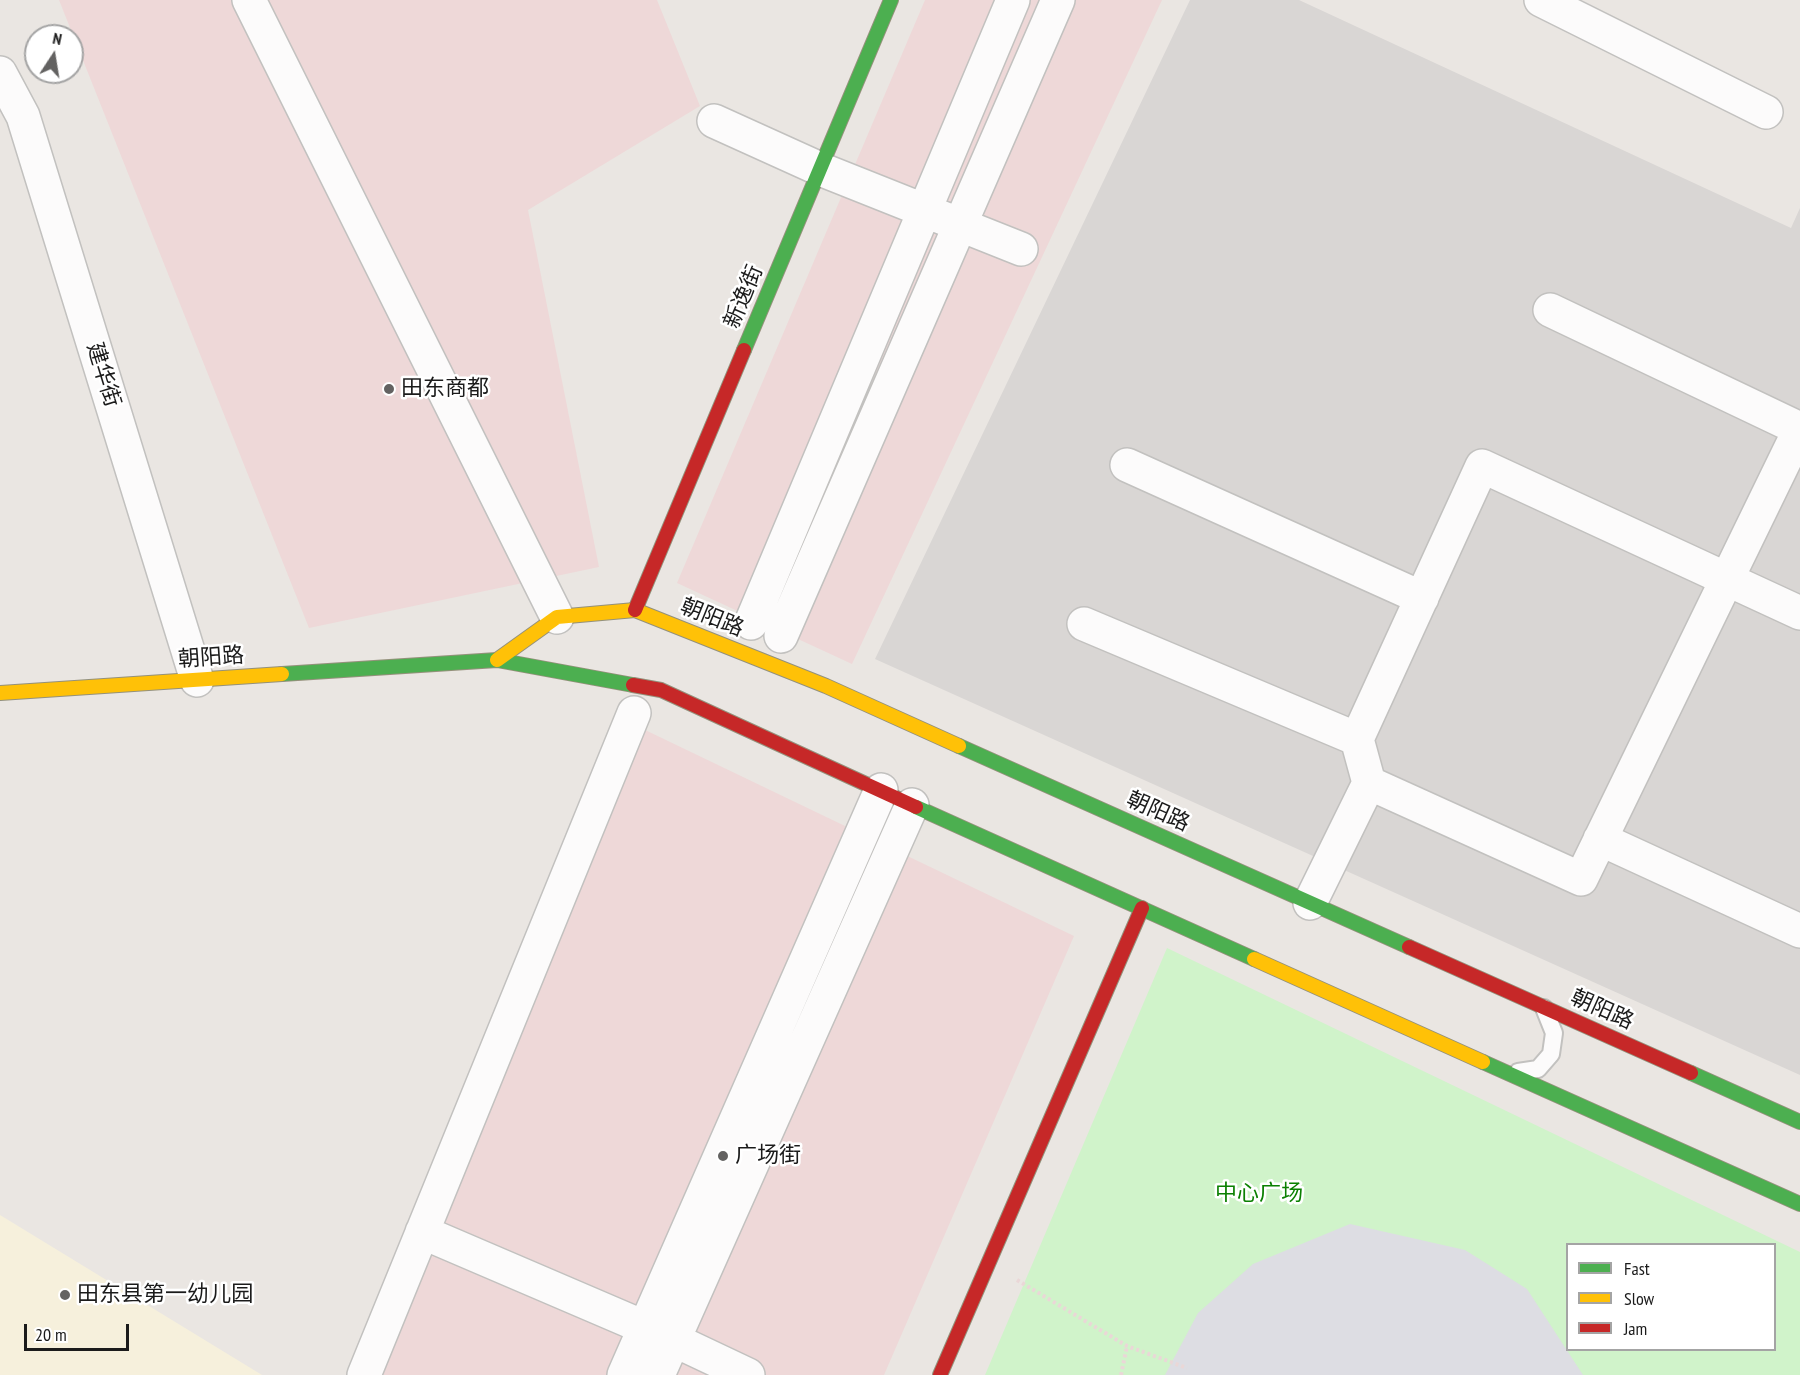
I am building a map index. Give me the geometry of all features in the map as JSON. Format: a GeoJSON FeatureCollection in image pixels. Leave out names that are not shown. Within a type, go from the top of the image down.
{"type":"FeatureCollection","features":[{"type":"Feature","properties":{"kind":"main road","name":"新逸街"},"geometry":{"type":"LineString","coordinates":[[635,610],[891,0]]}},
{"type":"Feature","properties":{"kind":"main road","name":"朝阳路"},"geometry":{"type":"LineString","coordinates":[[557,617],[635,610],[826,686],[1800,1122]]}},
{"type":"Feature","properties":{"kind":"main road"},"geometry":{"type":"LineString","coordinates":[[497,660],[557,617]]}},
{"type":"Feature","properties":{"kind":"main road","name":"朝阳路"},"geometry":{"type":"LineString","coordinates":[[0,693],[497,660],[662,690],[912,805],[1800,1204]]}},
{"type":"Feature","properties":{"kind":"main road"},"geometry":{"type":"LineString","coordinates":[[940,1375],[1142,908]]}},
{"type":"Feature","properties":{"kind":"street"},"geometry":{"type":"LineString","coordinates":[[249,0],[557,617]]}},
{"type":"Feature","properties":{"kind":"street"},"geometry":{"type":"LineString","coordinates":[[751,623],[1012,0]]}},
{"type":"Feature","properties":{"kind":"street"},"geometry":{"type":"LineString","coordinates":[[781,636],[1058,0]]}},
{"type":"Feature","properties":{"kind":"street"},"geometry":{"type":"LineString","coordinates":[[1541,0],[1766,112]]}},
{"type":"Feature","properties":{"kind":"street","name":"建华街"},"geometry":{"type":"LineString","coordinates":[[0,73],[23,116],[197,680]]}},
{"type":"Feature","properties":{"kind":"street"},"geometry":{"type":"LineString","coordinates":[[714,121],[820,169],[1021,249]]}},
{"type":"Feature","properties":{"kind":"street"},"geometry":{"type":"LineString","coordinates":[[1369,783],[1581,879],[1800,429],[1550,310]]}},
{"type":"Feature","properties":{"kind":"street"},"geometry":{"type":"LineString","coordinates":[[1127,465],[1422,598]]}},
{"type":"Feature","properties":{"kind":"street"},"geometry":{"type":"LineString","coordinates":[[1310,903],[1369,783],[1357,739],[1482,466],[1800,613]]}},
{"type":"Feature","properties":{"kind":"street"},"geometry":{"type":"LineString","coordinates":[[1084,624],[1357,739]]}},
{"type":"Feature","properties":{"kind":"street"},"geometry":{"type":"LineString","coordinates":[[364,1375],[634,713]]}},
{"type":"Feature","properties":{"kind":"street"},"geometry":{"type":"LineString","coordinates":[[658,1375],[659,1334],[881,790]]}},
{"type":"Feature","properties":{"kind":"street"},"geometry":{"type":"LineString","coordinates":[[624,1375],[659,1334],[912,805]]}},
{"type":"Feature","properties":{"kind":"street"},"geometry":{"type":"LineString","coordinates":[[1600,839],[1800,931]]}},
{"type":"Feature","properties":{"kind":"street"},"geometry":{"type":"LineString","coordinates":[[422,1232],[748,1375]]}},
{"type":"Feature","properties":{"kind":"lane"},"geometry":{"type":"LineString","coordinates":[[1511,1074],[1538,1069],[1551,1054],[1554,1034],[1544,1007]]}},
{"type":"Feature","properties":{"kind":"path"},"geometry":{"type":"LineString","coordinates":[[1011,1276],[1127,1346],[1187,1368]]}},
{"type":"Feature","properties":{"kind":"path"},"geometry":{"type":"LineString","coordinates":[[1121,1375],[1127,1346]]}},
{"type":"Feature","properties":{"kind":"shaded area","name":"田东商都"},"geometry":{"type":"Polygon","coordinates":[[[59,0],[657,0],[700,106],[528,210],[599,567],[309,628],[84,63],[84,24],[69,24],[59,0]]]}},
{"type":"Feature","properties":{"kind":"shaded area"},"geometry":{"type":"Polygon","coordinates":[[[925,0],[1162,0],[852,664],[677,583],[925,0]]]}},
{"type":"Feature","properties":{"kind":"shaded area"},"geometry":{"type":"Polygon","coordinates":[[[1190,0],[1299,0],[1791,228],[1800,208],[1800,1075],[875,659],[1190,0]]]}},
{"type":"Feature","properties":{"kind":"shaded area","name":"广场街"},"geometry":{"type":"Polygon","coordinates":[[[641,728],[1074,936],[884,1375],[380,1375],[641,728]]]}},
{"type":"Feature","properties":{"kind":"shaded area","name":"田东县第一幼儿园"},"geometry":{"type":"Polygon","coordinates":[[[0,1215],[262,1375],[0,1375],[0,1215]]]}},
{"type":"Feature","properties":{"kind":"shaded area"},"geometry":{"type":"Polygon","coordinates":[[[1350,1224],[1465,1250],[1527,1289],[1583,1375],[1165,1375],[1198,1313],[1253,1264],[1350,1224]]]}},
{"type":"Feature","properties":{"kind":"green space","name":"中心广场"},"geometry":{"type":"Polygon","coordinates":[[[1167,948],[1800,1252],[1800,1375],[985,1375],[1167,948]]]}},
{"type":"Feature","properties":{"kind":"traffic: fast"},"geometry":{"type":"LineString","coordinates":[[744,350],[891,0]]}},
{"type":"Feature","properties":{"kind":"traffic: fast"},"geometry":{"type":"LineString","coordinates":[[282,674],[497,660],[633,685]]}},
{"type":"Feature","properties":{"kind":"traffic: fast"},"geometry":{"type":"LineString","coordinates":[[959,746],[1409,947]]}},
{"type":"Feature","properties":{"kind":"traffic: fast"},"geometry":{"type":"LineString","coordinates":[[916,807],[1254,959]]}},
{"type":"Feature","properties":{"kind":"traffic: fast"},"geometry":{"type":"LineString","coordinates":[[1483,1062],[1800,1204]]}},
{"type":"Feature","properties":{"kind":"traffic: fast"},"geometry":{"type":"LineString","coordinates":[[1691,1073],[1800,1122]]}},
{"type":"Feature","properties":{"kind":"traffic: slow"},"geometry":{"type":"LineString","coordinates":[[497,660],[557,617],[635,610],[826,686],[959,746]]}},
{"type":"Feature","properties":{"kind":"traffic: slow"},"geometry":{"type":"LineString","coordinates":[[0,693],[282,674]]}},
{"type":"Feature","properties":{"kind":"traffic: slow"},"geometry":{"type":"LineString","coordinates":[[1254,959],[1483,1062]]}},
{"type":"Feature","properties":{"kind":"traffic: jam"},"geometry":{"type":"LineString","coordinates":[[635,610],[744,350]]}},
{"type":"Feature","properties":{"kind":"traffic: jam"},"geometry":{"type":"LineString","coordinates":[[633,685],[661,690],[916,807]]}},
{"type":"Feature","properties":{"kind":"traffic: jam"},"geometry":{"type":"LineString","coordinates":[[940,1375],[1142,908]]}},
{"type":"Feature","properties":{"kind":"traffic: jam"},"geometry":{"type":"LineString","coordinates":[[1409,947],[1691,1073]]}},
{"type":"Feature","properties":{"kind":"place","name":"田东商都"},"geometry":{"type":"Point","coordinates":[389,389]}},
{"type":"Feature","properties":{"kind":"place","name":"广场街"},"geometry":{"type":"Point","coordinates":[723,1156]}},
{"type":"Feature","properties":{"kind":"place","name":"田东县第一幼儿园"},"geometry":{"type":"Point","coordinates":[65,1295]}}]}
